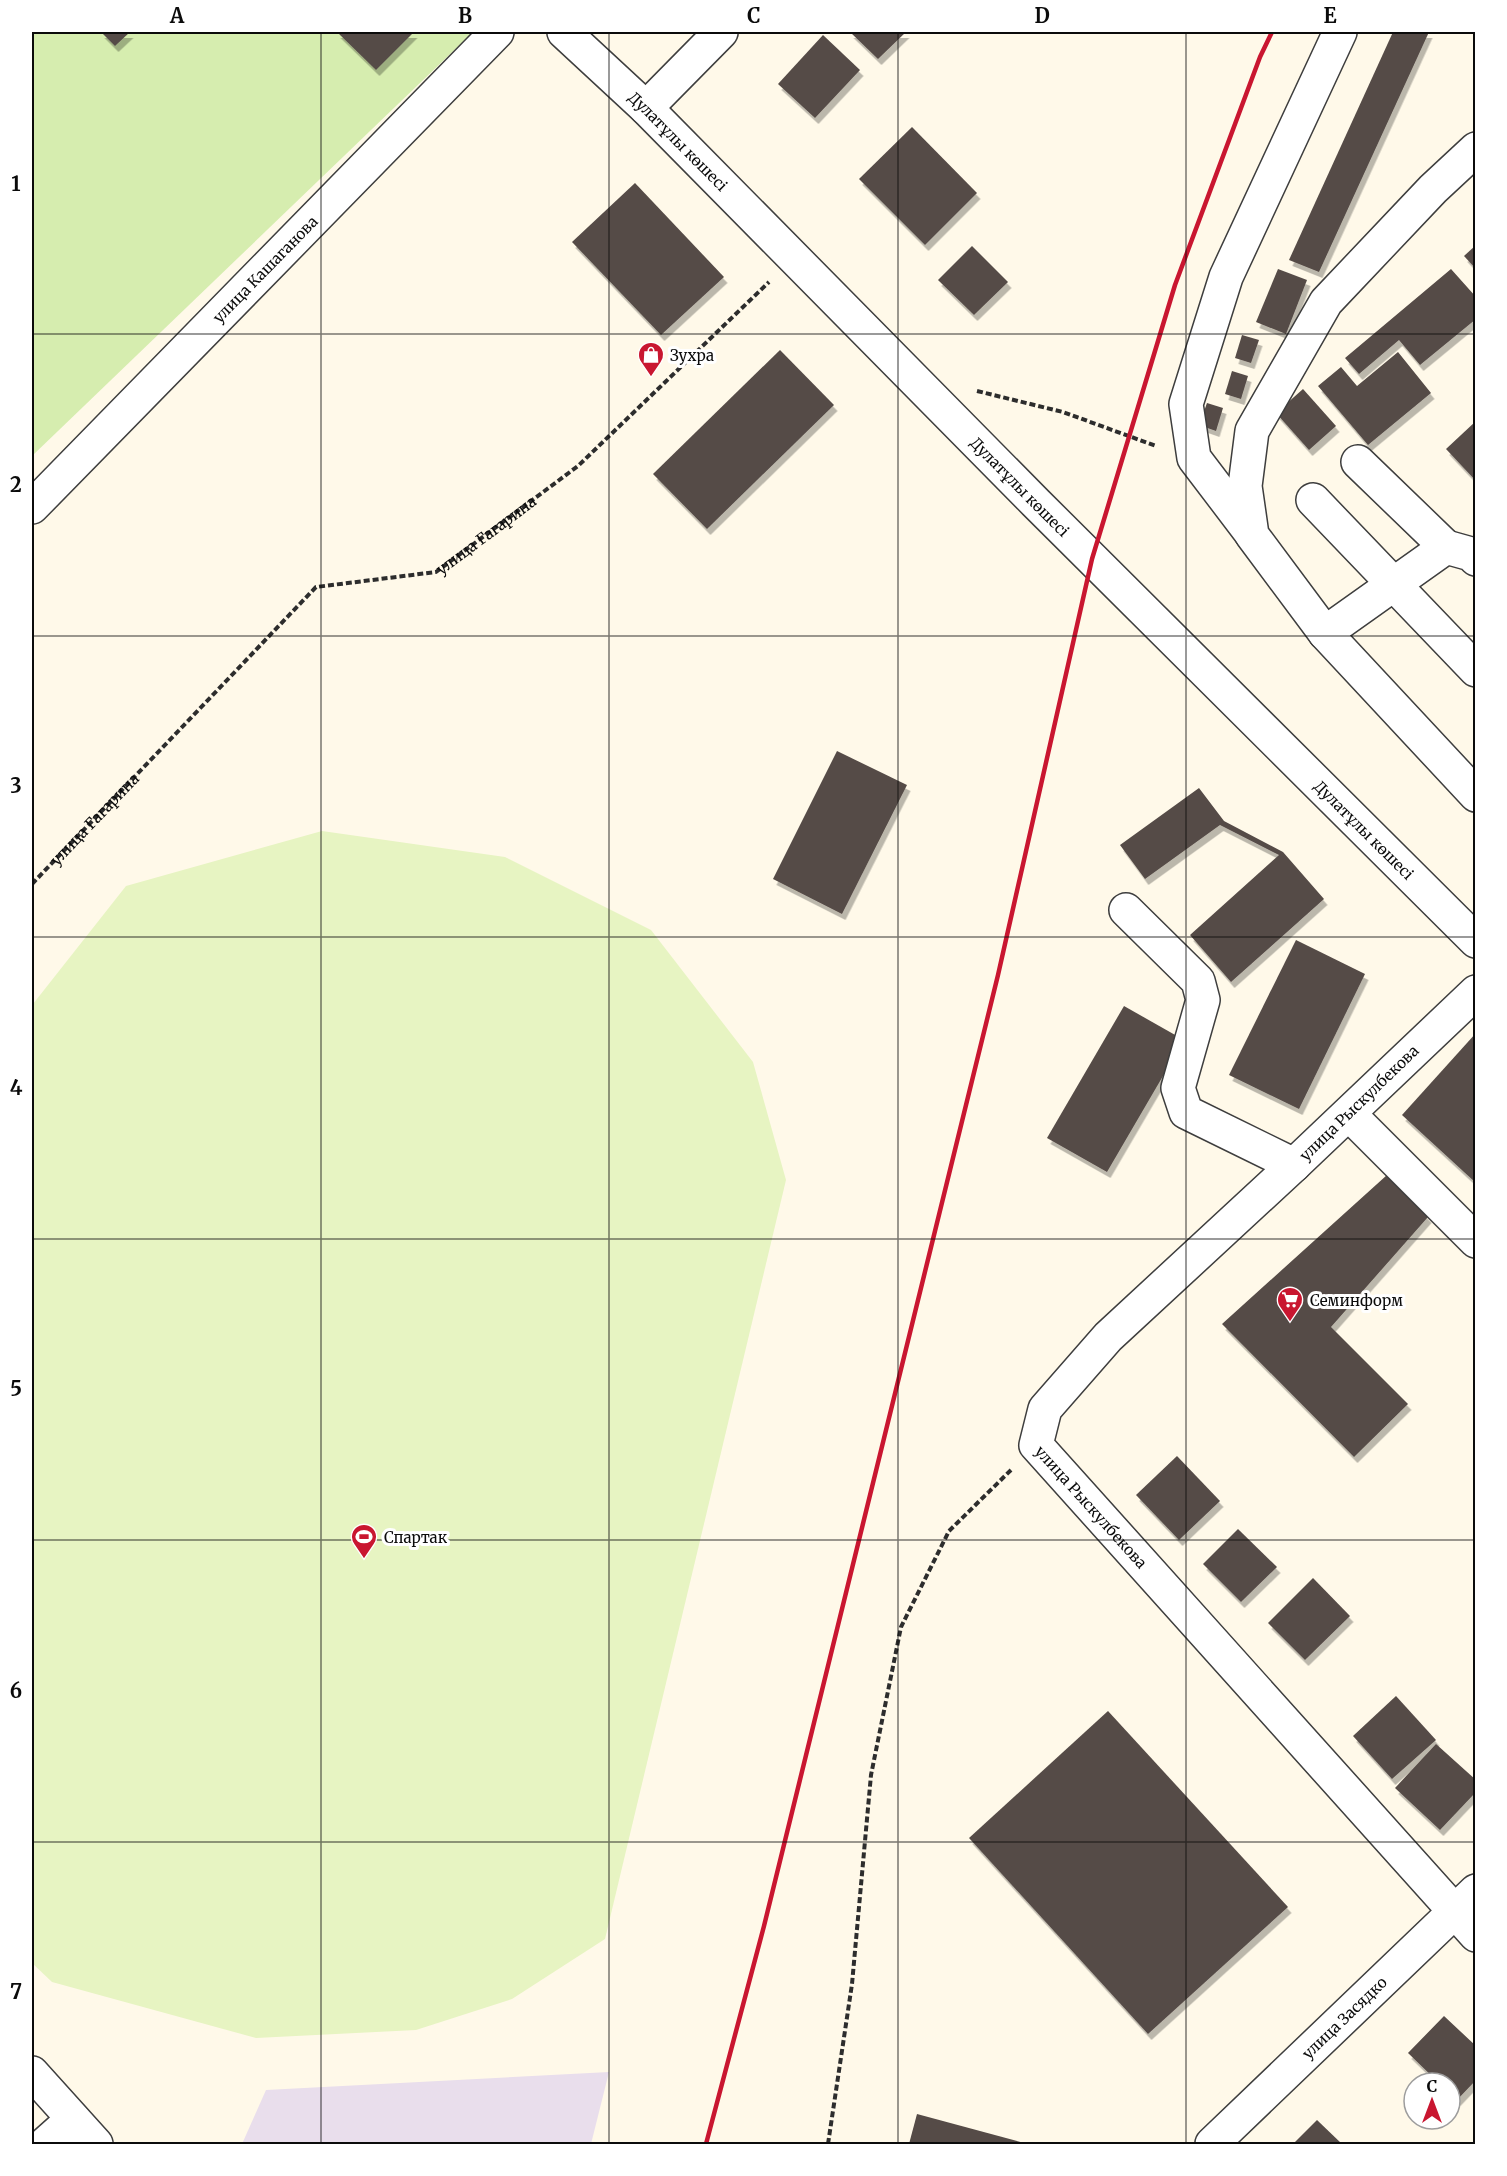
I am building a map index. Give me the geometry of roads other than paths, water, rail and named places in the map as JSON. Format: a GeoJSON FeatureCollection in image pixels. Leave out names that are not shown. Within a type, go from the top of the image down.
{"type":"FeatureCollection","features":[{"type":"Feature","properties":{"kind":"street","name":"улица Кашаганова"},"geometry":{"type":"LineString","coordinates":[[32,507],[497,32]]}},
{"type":"Feature","properties":{"kind":"street","name":"Дулатұлы көшесі"},"geometry":{"type":"LineString","coordinates":[[564,32],[646,108],[1476,941]]}},
{"type":"Feature","properties":{"kind":"street"},"geometry":{"type":"LineString","coordinates":[[646,108],[721,32]]}},
{"type":"Feature","properties":{"kind":"street"},"geometry":{"type":"LineString","coordinates":[[1340,32],[1226,277],[1186,404],[1194,458],[1325,633],[1476,795]]}},
{"type":"Feature","properties":{"kind":"street"},"geometry":{"type":"LineString","coordinates":[[1252,535],[1245,486],[1252,431],[1326,302],[1432,189],[1476,149]]}},
{"type":"Feature","properties":{"kind":"street"},"geometry":{"type":"LineString","coordinates":[[1358,462],[1446,547],[1471,554],[1476,559]]}},
{"type":"Feature","properties":{"kind":"street"},"geometry":{"type":"LineString","coordinates":[[1313,500],[1476,670]]}},
{"type":"Feature","properties":{"kind":"street"},"geometry":{"type":"LineString","coordinates":[[1325,633],[1446,547]]}},
{"type":"Feature","properties":{"kind":"street"},"geometry":{"type":"LineString","coordinates":[[1126,910],[1198,981],[1203,1000],[1178,1088],[1186,1112],[1294,1165]]}},
{"type":"Feature","properties":{"kind":"street","name":"улица Рыскулбекова"},"geometry":{"type":"LineString","coordinates":[[1468,1913],[1036,1445],[1046,1409],[1108,1337],[1476,992]]}},
{"type":"Feature","properties":{"kind":"street"},"geometry":{"type":"LineString","coordinates":[[1349,1113],[1476,1241]]}},
{"type":"Feature","properties":{"kind":"street","name":"улица Засядко"},"geometry":{"type":"LineString","coordinates":[[1212,2145],[1468,1913]]}},
{"type":"Feature","properties":{"kind":"street"},"geometry":{"type":"LineString","coordinates":[[32,2073],[96,2145]]}},
{"type":"Feature","properties":{"kind":"street"},"geometry":{"type":"LineString","coordinates":[[45,2145],[72,2119]]}},
{"type":"Feature","properties":{"kind":"railway"},"geometry":{"type":"LineString","coordinates":[[706,2144],[764,1926],[998,975],[1092,559],[1175,285],[1260,57],[1272,32]]}},
{"type":"Feature","properties":{"kind":"place","name":"Зухра"},"geometry":{"type":"Point","coordinates":[651,378]}},
{"type":"Feature","properties":{"kind":"place","name":"Семинформ"},"geometry":{"type":"Point","coordinates":[1290,1323]}},
{"type":"Feature","properties":{"kind":"place","name":"Спартак"},"geometry":{"type":"Point","coordinates":[364,1560]}}]}
